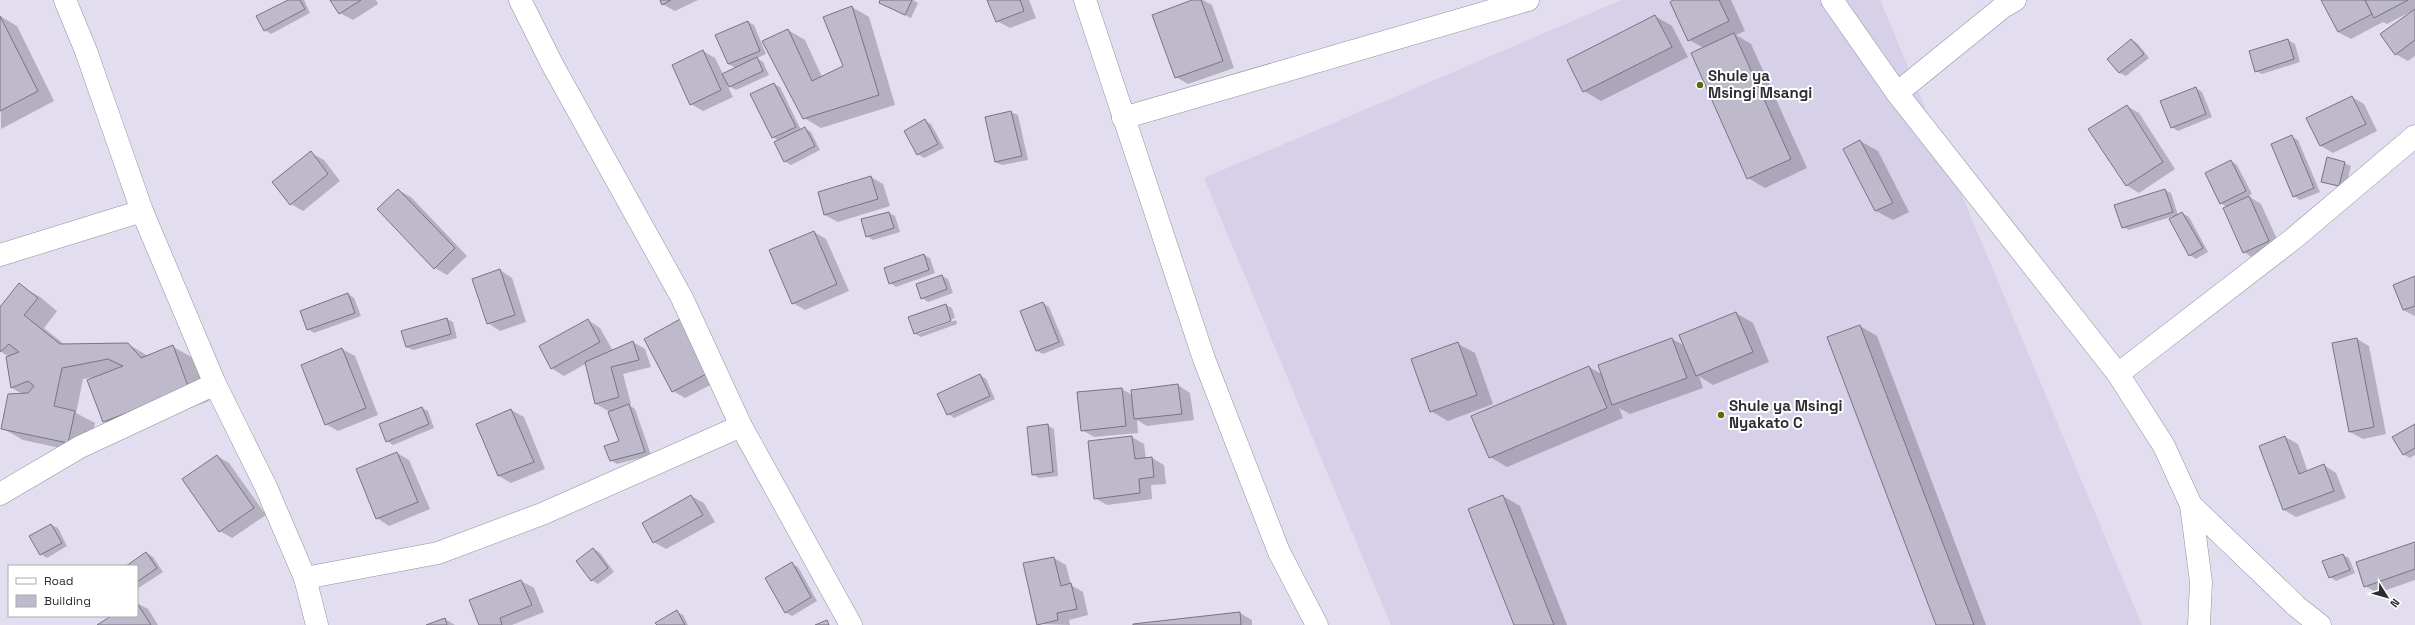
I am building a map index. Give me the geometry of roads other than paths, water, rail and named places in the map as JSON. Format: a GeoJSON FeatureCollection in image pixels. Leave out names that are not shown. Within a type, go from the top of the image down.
{"type":"FeatureCollection","features":[{"type":"Feature","properties":{"kind":"street"},"geometry":{"type":"LineString","coordinates":[[65,0],[86,51],[142,211],[215,384],[266,487],[305,578],[317,625]]}},
{"type":"Feature","properties":{"kind":"street"},"geometry":{"type":"LineString","coordinates":[[520,0],[552,64],[682,298],[741,426],[851,625]]}},
{"type":"Feature","properties":{"kind":"street"},"geometry":{"type":"LineString","coordinates":[[1085,0],[1204,359],[1279,552],[1317,625]]}},
{"type":"Feature","properties":{"kind":"street"},"geometry":{"type":"LineString","coordinates":[[1123,118],[1528,0]]}},
{"type":"Feature","properties":{"kind":"street"},"geometry":{"type":"LineString","coordinates":[[1832,0],[1897,93],[2118,374],[2164,446],[2190,505],[2201,582],[2199,625]]}},
{"type":"Feature","properties":{"kind":"street"},"geometry":{"type":"LineString","coordinates":[[1897,93],[2003,7],[2015,0]]}},
{"type":"Feature","properties":{"kind":"street"},"geometry":{"type":"LineString","coordinates":[[2118,374],[2293,239],[2415,136]]}},
{"type":"Feature","properties":{"kind":"street"},"geometry":{"type":"LineString","coordinates":[[0,255],[142,211]]}},
{"type":"Feature","properties":{"kind":"street"},"geometry":{"type":"LineString","coordinates":[[0,494],[80,447],[215,384]]}},
{"type":"Feature","properties":{"kind":"street"},"geometry":{"type":"LineString","coordinates":[[305,578],[438,553],[542,514],[741,426]]}},
{"type":"Feature","properties":{"kind":"street"},"geometry":{"type":"LineString","coordinates":[[2190,505],[2296,606],[2320,625]]}},
{"type":"Feature","properties":{"kind":"place","name":"Shule ya Msingi Msangi"},"geometry":{"type":"Point","coordinates":[1700,85]}},
{"type":"Feature","properties":{"kind":"place","name":"Shule ya Msingi Nyakato C"},"geometry":{"type":"Point","coordinates":[1721,415]}}]}
